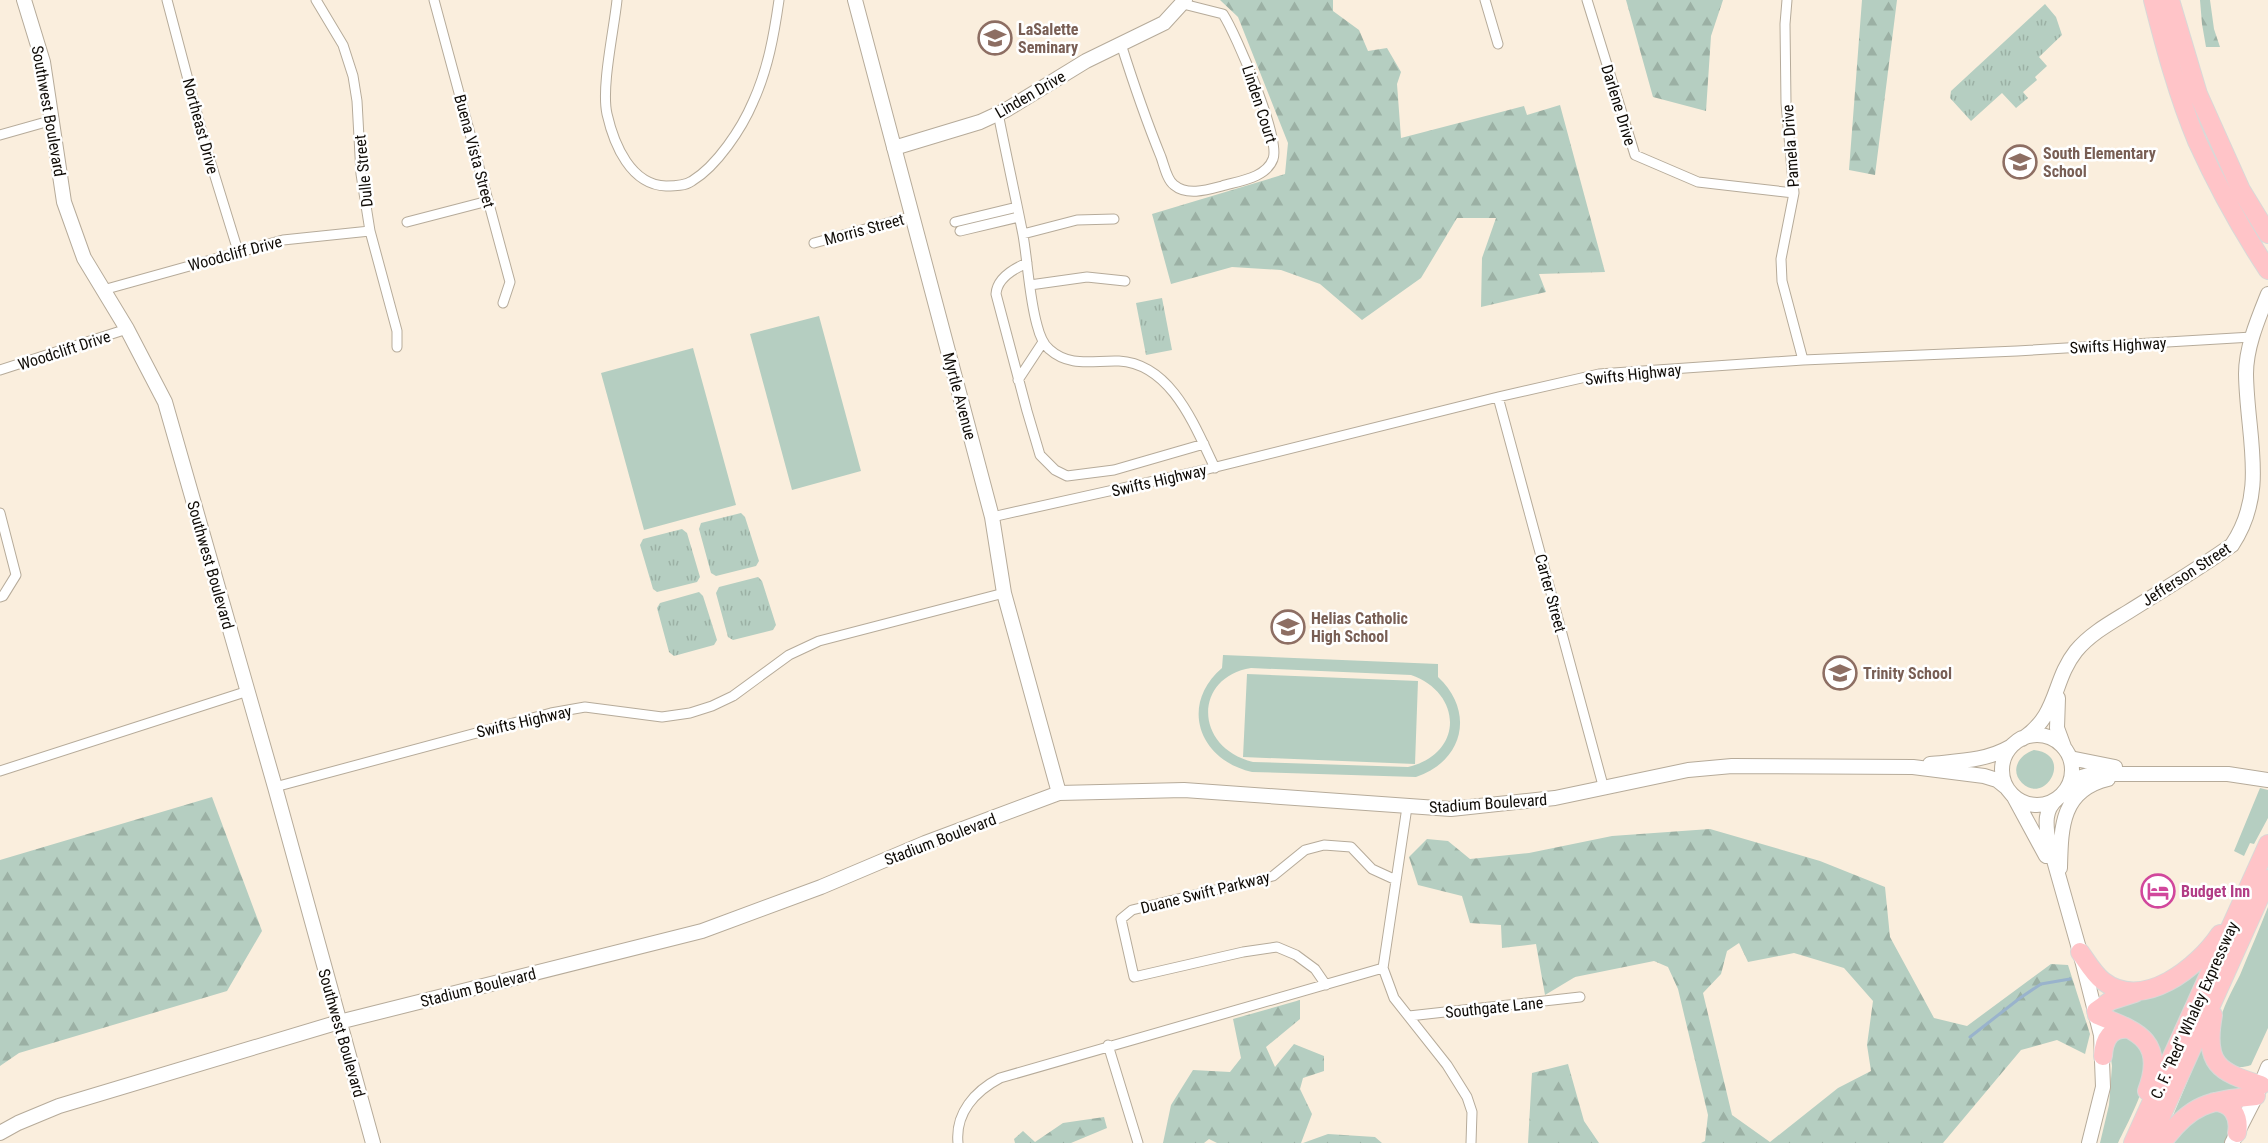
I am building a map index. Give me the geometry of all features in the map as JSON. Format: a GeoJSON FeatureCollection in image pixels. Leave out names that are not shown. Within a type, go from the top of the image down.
{"type":"FeatureCollection","features":[{"type":"Feature","properties":{"kind":"highway"},"geometry":{"type":"LineString","coordinates":[[2153,0],[2169,60],[2197,140],[2246,236],[2268,270]]}},
{"type":"Feature","properties":{"kind":"highway"},"geometry":{"type":"LineString","coordinates":[[2170,0],[2198,94],[2241,190],[2268,234]]}},
{"type":"Feature","properties":{"kind":"highway","name":"C. F. “Red” Whaley Expressway"},"geometry":{"type":"LineString","coordinates":[[2131,1143],[2268,844]]}},
{"type":"Feature","properties":{"kind":"highway","name":"C. F. “Red” Whaley Expressway"},"geometry":{"type":"LineString","coordinates":[[2149,1143],[2268,879]]}},
{"type":"Feature","properties":{"kind":"highway"},"geometry":{"type":"LineString","coordinates":[[2131,1143],[2154,1066],[2152,1053],[2148,1043],[2141,1035],[2096,1013],[2110,1001],[2163,984],[2195,963],[2216,940],[2246,895]]}},
{"type":"Feature","properties":{"kind":"highway"},"geometry":{"type":"LineString","coordinates":[[2080,952],[2104,982],[2120,990],[2137,992]]}},
{"type":"Feature","properties":{"kind":"highway"},"geometry":{"type":"LineString","coordinates":[[2217,993],[2210,1041],[2215,1062],[2227,1074],[2262,1095]]}},
{"type":"Feature","properties":{"kind":"highway"},"geometry":{"type":"LineString","coordinates":[[2103,1056],[2104,1043],[2109,1035],[2122,1028],[2129,1029]]}},
{"type":"Feature","properties":{"kind":"highway"},"geometry":{"type":"LineString","coordinates":[[2162,1143],[2180,1120],[2196,1108],[2210,1102],[2262,1095]]}},
{"type":"Feature","properties":{"kind":"highway"},"geometry":{"type":"LineString","coordinates":[[2210,1102],[2220,1102],[2233,1110],[2239,1124],[2234,1138]]}},
{"type":"Feature","properties":{"kind":"main road","name":"Southwest Boulevard"},"geometry":{"type":"LineString","coordinates":[[24,0],[43,62],[64,202],[84,258],[128,329],[165,402],[275,787],[373,1143]]}},
{"type":"Feature","properties":{"kind":"main road","name":"Myrtle Avenue"},"geometry":{"type":"LineString","coordinates":[[855,0],[992,517],[1004,593],[1059,793]]}},
{"type":"Feature","properties":{"kind":"main road","name":"Linden Drive"},"geometry":{"type":"LineString","coordinates":[[894,148],[980,122],[998,113],[1086,61],[1164,23],[1184,2]]}},
{"type":"Feature","properties":{"kind":"main road","name":"Jefferson Street"},"geometry":{"type":"LineString","coordinates":[[2018,742],[2032,732],[2045,718],[2077,650],[2105,626],[2232,545],[2254,516],[2260,492],[2261,469],[2247,404],[2246,371],[2252,337],[2268,294]]}},
{"type":"Feature","properties":{"kind":"main road"},"geometry":{"type":"LineString","coordinates":[[1914,767],[1984,776],[1997,780],[2024,803],[2046,804],[2061,795],[2070,781],[2072,770],[2057,728],[2059,687]]}},
{"type":"Feature","properties":{"kind":"main road"},"geometry":{"type":"LineString","coordinates":[[1914,767],[1985,758],[2033,736],[2045,736],[2056,741],[2067,753],[2153,773]]}},
{"type":"Feature","properties":{"kind":"main road"},"geometry":{"type":"LineString","coordinates":[[2018,742],[2006,754],[2002,765],[2002,777],[2059,882]]}},
{"type":"Feature","properties":{"kind":"main road","name":"Stadium Boulevard"},"geometry":{"type":"LineString","coordinates":[[0,1133],[59,1106],[339,1022],[702,931],[821,887],[925,843],[1059,793],[1184,790],[1451,809],[1510,804],[1604,789],[1688,770],[1732,766],[1914,767]]}},
{"type":"Feature","properties":{"kind":"main road"},"geometry":{"type":"LineString","coordinates":[[2089,1143],[2103,1087],[2103,1056],[2096,1013],[2059,882],[2046,825],[2050,805],[2078,778],[2092,774],[2228,774],[2268,780]]}},
{"type":"Feature","properties":{"kind":"main road"},"geometry":{"type":"LineString","coordinates":[[2059,882],[2061,831],[2078,794],[2085,787],[2097,782],[2133,774]]}},
{"type":"Feature","properties":{"kind":"main road"},"geometry":{"type":"LineString","coordinates":[[2234,1138],[2262,1095],[2268,1067]]}},
{"type":"Feature","properties":{"kind":"street","name":"Northeast Drive"},"geometry":{"type":"LineString","coordinates":[[167,0],[205,144],[238,251]]}},
{"type":"Feature","properties":{"kind":"street","name":"Dulle Street"},"geometry":{"type":"LineString","coordinates":[[316,0],[343,45],[353,76],[357,101],[361,174],[370,231],[397,331],[397,347]]}},
{"type":"Feature","properties":{"kind":"street","name":"Buena Vista Street"},"geometry":{"type":"LineString","coordinates":[[434,0],[510,282],[503,303]]}},
{"type":"Feature","properties":{"kind":"street"},"geometry":{"type":"LineString","coordinates":[[617,0],[607,84],[607,112],[614,135],[632,171],[650,184],[677,186],[692,182],[718,158],[753,102],[768,62],[779,0]]}},
{"type":"Feature","properties":{"kind":"street"},"geometry":{"type":"LineString","coordinates":[[1485,0],[1498,44]]}},
{"type":"Feature","properties":{"kind":"street","name":"Darlene Drive"},"geometry":{"type":"LineString","coordinates":[[1587,0],[1635,155],[1698,182],[1794,193]]}},
{"type":"Feature","properties":{"kind":"street","name":"Pamela Drive"},"geometry":{"type":"LineString","coordinates":[[1787,0],[1786,103],[1794,193],[1781,259],[1782,281],[1803,360]]}},
{"type":"Feature","properties":{"kind":"street","name":"Linden Court"},"geometry":{"type":"LineString","coordinates":[[1121,44],[1144,115],[1172,184],[1183,191],[1206,190],[1248,179],[1265,171],[1273,160],[1275,148],[1256,87],[1233,28],[1223,14],[1184,2]]}},
{"type":"Feature","properties":{"kind":"street"},"geometry":{"type":"LineString","coordinates":[[998,113],[1023,234],[1036,324],[1043,342],[1064,359],[1082,363],[1119,362],[1140,365],[1158,376],[1173,393],[1193,423],[1215,468]]}},
{"type":"Feature","properties":{"kind":"street"},"geometry":{"type":"LineString","coordinates":[[0,135],[53,120]]}},
{"type":"Feature","properties":{"kind":"street"},"geometry":{"type":"LineString","coordinates":[[408,222],[488,201]]}},
{"type":"Feature","properties":{"kind":"street"},"geometry":{"type":"LineString","coordinates":[[958,227],[1018,212]]}},
{"type":"Feature","properties":{"kind":"street","name":"Morris Street"},"geometry":{"type":"LineString","coordinates":[[814,243],[913,216]]}},
{"type":"Feature","properties":{"kind":"street"},"geometry":{"type":"LineString","coordinates":[[1023,234],[1077,220],[1114,219]]}},
{"type":"Feature","properties":{"kind":"street","name":"Woodcliff Drive"},"geometry":{"type":"LineString","coordinates":[[103,290],[283,240],[370,231]]}},
{"type":"Feature","properties":{"kind":"street"},"geometry":{"type":"LineString","coordinates":[[1027,263],[1016,268],[996,286],[996,294],[1040,455],[1055,470],[1066,476],[1114,470],[1204,444]]}},
{"type":"Feature","properties":{"kind":"street"},"geometry":{"type":"LineString","coordinates":[[1030,285],[1087,277],[1125,281]]}},
{"type":"Feature","properties":{"kind":"street","name":"Woodclift Drive"},"geometry":{"type":"LineString","coordinates":[[0,370],[128,329]]}},
{"type":"Feature","properties":{"kind":"street","name":"Swifts Highway"},"geometry":{"type":"LineString","coordinates":[[992,517],[1215,468],[1599,374],[1803,360],[2018,351],[2252,337]]}},
{"type":"Feature","properties":{"kind":"street"},"geometry":{"type":"LineString","coordinates":[[1018,380],[1043,342]]}},
{"type":"Feature","properties":{"kind":"street","name":"Carter Street"},"geometry":{"type":"LineString","coordinates":[[1498,397],[1604,789]]}},
{"type":"Feature","properties":{"kind":"street"},"geometry":{"type":"LineString","coordinates":[[0,513],[16,574],[1,596]]}},
{"type":"Feature","properties":{"kind":"street","name":"Swifts Highway"},"geometry":{"type":"LineString","coordinates":[[275,787],[551,713],[585,707],[662,717],[690,713],[733,696],[789,655],[819,641],[1004,593]]}},
{"type":"Feature","properties":{"kind":"street"},"geometry":{"type":"LineString","coordinates":[[0,771],[248,691]]}},
{"type":"Feature","properties":{"kind":"street"},"geometry":{"type":"LineString","coordinates":[[1407,807],[1383,968],[1394,998],[1447,1065],[1467,1097],[1472,1112],[1472,1143]]}},
{"type":"Feature","properties":{"kind":"street","name":"Duane Swift Parkway"},"geometry":{"type":"LineString","coordinates":[[1326,985],[1315,969],[1296,955],[1277,947],[1243,952],[1134,977],[1121,919],[1132,910],[1273,876],[1305,850],[1324,845],[1350,847],[1372,869],[1396,880]]}},
{"type":"Feature","properties":{"kind":"street"},"geometry":{"type":"LineString","coordinates":[[958,1143],[957,1133],[963,1110],[984,1086],[1000,1077],[1383,968]]}},
{"type":"Feature","properties":{"kind":"street","name":"Southgate Lane"},"geometry":{"type":"LineString","coordinates":[[1409,1016],[1580,997]]}},
{"type":"Feature","properties":{"kind":"street"},"geometry":{"type":"LineString","coordinates":[[1108,1045],[1138,1143]]}},
{"type":"Feature","properties":{"kind":"green space"},"geometry":{"type":"Polygon","coordinates":[[[1220,0],[1333,0],[1333,11],[1359,30],[1368,51],[1387,48],[1401,72],[1397,84],[1401,138],[1524,106],[1527,115],[1560,105],[1605,272],[1539,274],[1546,292],[1481,307],[1482,258],[1496,218],[1457,218],[1421,278],[1362,320],[1320,284],[1281,270],[1232,267],[1171,284],[1152,214],[1285,174],[1288,143],[1238,17],[1220,0]]]}},
{"type":"Feature","properties":{"kind":"green space"},"geometry":{"type":"Polygon","coordinates":[[[1626,0],[1723,0],[1711,36],[1706,111],[1653,97],[1626,0]]]}},
{"type":"Feature","properties":{"kind":"green space"},"geometry":{"type":"Polygon","coordinates":[[[1862,0],[1897,0],[1875,175],[1849,170],[1862,0]]]}},
{"type":"Feature","properties":{"kind":"green space"},"geometry":{"type":"Polygon","coordinates":[[[2200,0],[2210,0],[2214,29],[2220,47],[2206,47],[2200,0]]]}},
{"type":"Feature","properties":{"kind":"green space"},"geometry":{"type":"Polygon","coordinates":[[[2045,4],[2056,17],[2062,35],[2039,57],[2047,66],[2035,77],[2037,80],[2023,92],[2028,98],[2016,108],[2002,93],[1971,121],[1950,98],[1951,91],[2045,4]]]}},
{"type":"Feature","properties":{"kind":"green space"},"geometry":{"type":"Polygon","coordinates":[[[2015,145],[2035,167],[2024,177],[2004,155],[2015,145]]]}},
{"type":"Feature","properties":{"kind":"green space"},"geometry":{"type":"Polygon","coordinates":[[[1162,298],[1172,350],[1146,355],[1136,303],[1162,298]]]}},
{"type":"Feature","properties":{"kind":"green space"},"geometry":{"type":"Polygon","coordinates":[[[819,316],[861,471],[792,490],[750,334],[819,316]]]}},
{"type":"Feature","properties":{"kind":"green space"},"geometry":{"type":"Polygon","coordinates":[[[693,348],[736,505],[644,530],[601,373],[693,348]]]}},
{"type":"Feature","properties":{"kind":"green space"},"geometry":{"type":"Polygon","coordinates":[[[741,513],[745,517],[759,561],[756,566],[716,576],[711,573],[699,529],[701,523],[741,513]]]}},
{"type":"Feature","properties":{"kind":"green space"},"geometry":{"type":"Polygon","coordinates":[[[682,529],[687,533],[700,577],[697,582],[657,592],[653,589],[640,545],[643,539],[682,529]]]}},
{"type":"Feature","properties":{"kind":"green space"},"geometry":{"type":"Polygon","coordinates":[[[758,577],[762,581],[776,625],[773,630],[733,640],[728,637],[716,593],[719,587],[758,577]]]}},
{"type":"Feature","properties":{"kind":"green space"},"geometry":{"type":"Polygon","coordinates":[[[699,592],[703,596],[717,640],[714,645],[674,656],[669,652],[657,608],[660,603],[699,592]]]}},
{"type":"Feature","properties":{"kind":"green space"},"geometry":{"type":"Polygon","coordinates":[[[1223,655],[1438,664],[1438,677],[1450,690],[1457,705],[1460,719],[1459,734],[1454,747],[1445,759],[1432,770],[1416,777],[1252,772],[1234,766],[1219,756],[1208,744],[1201,729],[1199,714],[1201,698],[1209,683],[1222,668],[1223,655]],[[1251,668],[1232,674],[1219,684],[1211,698],[1208,713],[1211,728],[1219,742],[1233,754],[1253,762],[1408,767],[1426,760],[1439,750],[1447,737],[1450,723],[1448,709],[1440,695],[1428,684],[1411,675],[1251,668]]]}},
{"type":"Feature","properties":{"kind":"green space"},"geometry":{"type":"Polygon","coordinates":[[[1247,674],[1418,681],[1415,764],[1243,757],[1247,674]]]}},
{"type":"Feature","properties":{"kind":"green space"},"geometry":{"type":"Polygon","coordinates":[[[2034,750],[2046,754],[2052,760],[2054,768],[2052,777],[2040,788],[2031,788],[2022,783],[2016,773],[2018,763],[2024,755],[2034,750]]]}},
{"type":"Feature","properties":{"kind":"green space"},"geometry":{"type":"Polygon","coordinates":[[[2260,788],[2268,790],[2268,818],[2254,844],[2250,843],[2244,856],[2234,851],[2260,788]]]}},
{"type":"Feature","properties":{"kind":"green space"},"geometry":{"type":"Polygon","coordinates":[[[212,797],[262,931],[227,991],[19,1053],[0,1066],[0,860],[212,797]]]}},
{"type":"Feature","properties":{"kind":"green space"},"geometry":{"type":"Polygon","coordinates":[[[1710,829],[1820,861],[1885,887],[1890,937],[1934,1018],[1967,1026],[2051,964],[2068,965],[2090,1034],[2085,1054],[2057,1040],[2021,1050],[1943,1143],[1701,1143],[1705,1141],[1708,1115],[1678,989],[1668,967],[1654,961],[1575,977],[1545,995],[1536,944],[1502,948],[1501,925],[1470,923],[1462,896],[1418,885],[1409,857],[1427,839],[1448,841],[1470,859],[1529,853],[1612,836],[1710,829]],[[1739,943],[1727,951],[1721,974],[1703,993],[1732,1115],[1770,1142],[1838,1088],[1871,1071],[1867,1045],[1873,1001],[1844,968],[1794,953],[1748,962],[1739,943]]]}},
{"type":"Feature","properties":{"kind":"green space"},"geometry":{"type":"Polygon","coordinates":[[[2268,907],[2268,1028],[2251,1065],[2240,1067],[2226,1061],[2221,1054],[2219,1026],[2225,1006],[2268,907]]]}},
{"type":"Feature","properties":{"kind":"green space"},"geometry":{"type":"Polygon","coordinates":[[[2195,972],[2200,972],[2163,1055],[2160,1056],[2108,1009],[2195,972]]]}},
{"type":"Feature","properties":{"kind":"green space"},"geometry":{"type":"Polygon","coordinates":[[[1300,1000],[1300,1019],[1266,1047],[1275,1067],[1294,1044],[1324,1056],[1324,1071],[1303,1078],[1300,1089],[1312,1114],[1301,1143],[1217,1143],[1209,1139],[1204,1143],[1163,1143],[1171,1105],[1193,1070],[1230,1072],[1241,1058],[1233,1019],[1300,1000]]]}},
{"type":"Feature","properties":{"kind":"green space"},"geometry":{"type":"Polygon","coordinates":[[[2118,1038],[2134,1039],[2145,1054],[2146,1074],[2133,1111],[2118,1143],[2100,1143],[2109,1105],[2112,1066],[2110,1051],[2118,1038]]]}},
{"type":"Feature","properties":{"kind":"green space"},"geometry":{"type":"Polygon","coordinates":[[[2204,1042],[2242,1089],[2172,1118],[2204,1042]]]}},
{"type":"Feature","properties":{"kind":"green space"},"geometry":{"type":"Polygon","coordinates":[[[1568,1064],[1584,1121],[1599,1143],[1528,1143],[1532,1073],[1568,1064]]]}},
{"type":"Feature","properties":{"kind":"green space"},"geometry":{"type":"Polygon","coordinates":[[[2211,1106],[2228,1111],[2232,1130],[2224,1143],[2171,1143],[2181,1129],[2211,1106]]]}},
{"type":"Feature","properties":{"kind":"green space"},"geometry":{"type":"Polygon","coordinates":[[[1104,1117],[1107,1128],[1071,1143],[1015,1143],[1014,1139],[1023,1131],[1035,1142],[1063,1123],[1104,1117]]]}},
{"type":"Feature","properties":{"kind":"green space"},"geometry":{"type":"Polygon","coordinates":[[[1328,1134],[1375,1137],[1382,1143],[1303,1143],[1328,1134]]]}},
{"type":"Feature","properties":{"kind":"waterway"},"geometry":{"type":"LineString","coordinates":[[1970,1037],[2041,984],[2070,979]]}},
{"type":"Feature","properties":{"kind":"place","name":"LaSalette Seminary"},"geometry":{"type":"Point","coordinates":[995,38]}},
{"type":"Feature","properties":{"kind":"place","name":"South Elementary School"},"geometry":{"type":"Point","coordinates":[2020,162]}},
{"type":"Feature","properties":{"kind":"place","name":"Helias Catholic High School"},"geometry":{"type":"Point","coordinates":[1288,627]}},
{"type":"Feature","properties":{"kind":"place","name":"Trinity School"},"geometry":{"type":"Point","coordinates":[1840,673]}},
{"type":"Feature","properties":{"kind":"place","name":"Budget Inn"},"geometry":{"type":"Point","coordinates":[2158,891]}}]}
